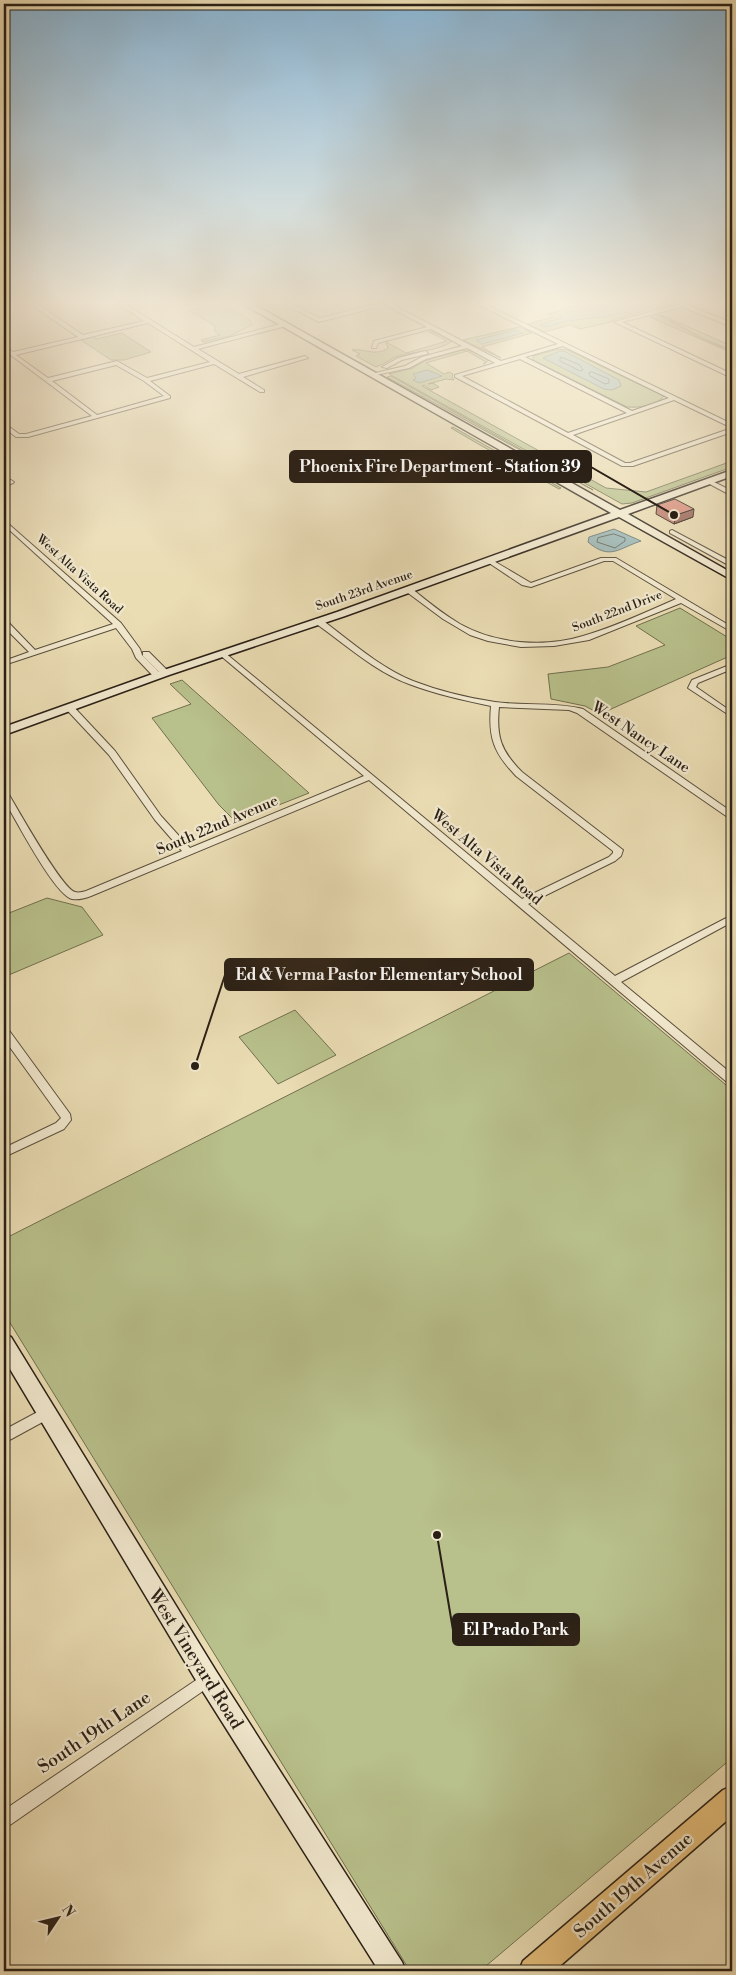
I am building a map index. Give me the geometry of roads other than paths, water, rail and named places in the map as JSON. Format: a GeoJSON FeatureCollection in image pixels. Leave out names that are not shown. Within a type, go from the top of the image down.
{"type":"FeatureCollection","features":[{"type":"Feature","properties":{"kind":"main road","name":"South 19th Avenue"},"geometry":{"type":"LineString","coordinates":[[534,1971],[732,1799]]}},
{"type":"Feature","properties":{"kind":"street"},"geometry":{"type":"LineString","coordinates":[[69,396],[97,417]]}},
{"type":"Feature","properties":{"kind":"street"},"geometry":{"type":"LineString","coordinates":[[4,425],[16,435],[21,436],[97,417],[167,396]]}},
{"type":"Feature","properties":{"kind":"street"},"geometry":{"type":"LineString","coordinates":[[410,396],[620,514],[730,570]]}},
{"type":"Feature","properties":{"kind":"street"},"geometry":{"type":"LineString","coordinates":[[494,396],[627,466],[732,430]]}},
{"type":"Feature","properties":{"kind":"street"},"geometry":{"type":"LineString","coordinates":[[598,396],[632,413]]}},
{"type":"Feature","properties":{"kind":"street"},"geometry":{"type":"LineString","coordinates":[[672,396],[732,426]]}},
{"type":"Feature","properties":{"kind":"street"},"geometry":{"type":"LineString","coordinates":[[566,435],[676,398]]}},
{"type":"Feature","properties":{"kind":"street","name":"South 23rd Avenue"},"geometry":{"type":"LineString","coordinates":[[4,731],[162,674],[490,561],[732,473]]}},
{"type":"Feature","properties":{"kind":"street"},"geometry":{"type":"LineString","coordinates":[[708,481],[732,494]]}},
{"type":"Feature","properties":{"kind":"street"},"geometry":{"type":"LineString","coordinates":[[4,485],[11,482]]}},
{"type":"Feature","properties":{"kind":"street","name":"West Alta Vista Road"},"geometry":{"type":"LineString","coordinates":[[4,522],[118,626],[136,649],[139,656],[162,674]]}},
{"type":"Feature","properties":{"kind":"street"},"geometry":{"type":"LineString","coordinates":[[4,535],[14,532]]}},
{"type":"Feature","properties":{"kind":"street"},"geometry":{"type":"LineString","coordinates":[[672,532],[730,570]]}},
{"type":"Feature","properties":{"kind":"street"},"geometry":{"type":"LineString","coordinates":[[490,561],[529,585],[608,558],[731,628]]}},
{"type":"Feature","properties":{"kind":"street","name":"South 22nd Drive"},"geometry":{"type":"LineString","coordinates":[[408,590],[457,626],[472,633],[501,641],[534,645],[570,642],[586,638],[681,600]]}},
{"type":"Feature","properties":{"kind":"street","name":"West Nancy Lane"},"geometry":{"type":"LineString","coordinates":[[318,621],[372,662],[410,682],[454,696],[495,704],[569,708],[584,713],[732,816]]}},
{"type":"Feature","properties":{"kind":"street"},"geometry":{"type":"LineString","coordinates":[[4,623],[34,653]]}},
{"type":"Feature","properties":{"kind":"street"},"geometry":{"type":"LineString","coordinates":[[4,663],[118,626]]}},
{"type":"Feature","properties":{"kind":"street","name":"West Alta Vista Road"},"geometry":{"type":"LineString","coordinates":[[224,654],[732,1080]]}},
{"type":"Feature","properties":{"kind":"street"},"geometry":{"type":"LineString","coordinates":[[732,666],[692,684],[692,690],[732,716]]}},
{"type":"Feature","properties":{"kind":"street"},"geometry":{"type":"LineString","coordinates":[[495,704],[492,728],[499,750],[506,761],[519,774],[618,850],[618,854],[612,860],[521,903]]}},
{"type":"Feature","properties":{"kind":"street"},"geometry":{"type":"LineString","coordinates":[[69,708],[112,753],[158,818],[188,852]]}},
{"type":"Feature","properties":{"kind":"street","name":"South 22nd Avenue"},"geometry":{"type":"LineString","coordinates":[[15,810],[41,856],[66,891],[74,896],[88,894],[369,777]]}},
{"type":"Feature","properties":{"kind":"street"},"geometry":{"type":"LineString","coordinates":[[4,794],[15,810],[4,814]]}},
{"type":"Feature","properties":{"kind":"street"},"geometry":{"type":"LineString","coordinates":[[721,808],[732,802]]}},
{"type":"Feature","properties":{"kind":"street"},"geometry":{"type":"LineString","coordinates":[[614,981],[732,918]]}},
{"type":"Feature","properties":{"kind":"street"},"geometry":{"type":"LineString","coordinates":[[4,1032],[63,1112],[66,1120],[60,1126],[4,1153]]}},
{"type":"Feature","properties":{"kind":"street","name":"West Vineyard Road"},"geometry":{"type":"LineString","coordinates":[[4,1343],[45,1414],[208,1679],[393,1971]]}},
{"type":"Feature","properties":{"kind":"street"},"geometry":{"type":"LineString","coordinates":[[4,1437],[45,1414]]}},
{"type":"Feature","properties":{"kind":"street","name":"South 19th Lane"},"geometry":{"type":"LineString","coordinates":[[4,1819],[208,1679]]}},
{"type":"Feature","properties":{"kind":"water"},"geometry":{"type":"Polygon","coordinates":[[[614,529],[641,541],[609,552],[602,551],[588,542],[589,537],[614,529]]]}},
{"type":"Feature","properties":{"kind":"place","name":"Phoenix Fire Department - Station 39"},"geometry":{"type":"Point","coordinates":[674,515]}},
{"type":"Feature","properties":{"kind":"place","name":"Ed & Verma Pastor Elementary School"},"geometry":{"type":"Point","coordinates":[195,1066]}},
{"type":"Feature","properties":{"kind":"place","name":"El Prado Park"},"geometry":{"type":"Point","coordinates":[437,1535]}}]}
